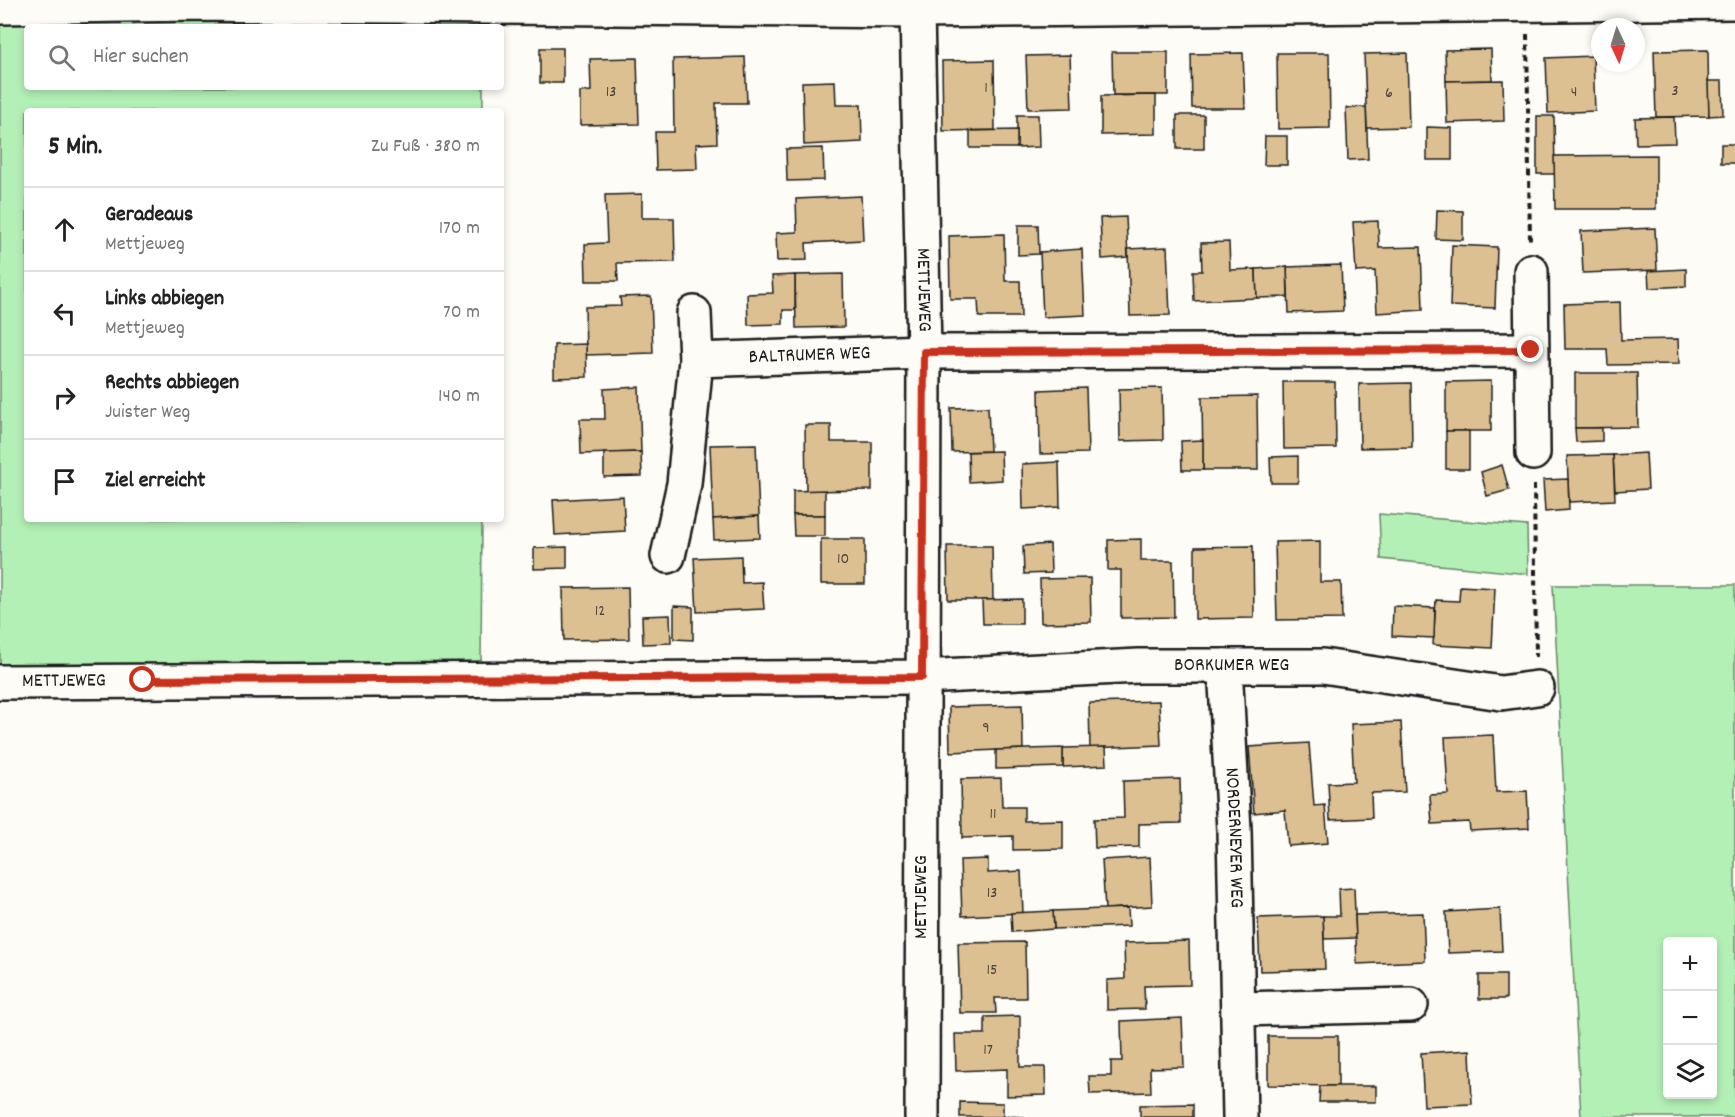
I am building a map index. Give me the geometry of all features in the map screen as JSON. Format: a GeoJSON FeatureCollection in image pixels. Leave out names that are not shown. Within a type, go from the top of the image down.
{"type":"FeatureCollection","features":[{"type":"Feature","properties":{"kind":"street"},"geometry":{"type":"LineString","coordinates":[[0,7],[191,4],[917,11],[1735,2]]}},
{"type":"Feature","properties":{"kind":"street","name":"METTJEWEG"},"geometry":{"type":"LineString","coordinates":[[917,11],[924,352],[922,1117]]}},
{"type":"Feature","properties":{"kind":"street"},"geometry":{"type":"LineString","coordinates":[[1531,271],[1533,453]]}},
{"type":"Feature","properties":{"kind":"street"},"geometry":{"type":"LineString","coordinates":[[668,556],[684,484],[696,360],[694,313]]}},
{"type":"Feature","properties":{"kind":"street","name":"BALTRUMER WEG"},"geometry":{"type":"LineString","coordinates":[[696,360],[924,352],[1531,350]]}},
{"type":"Feature","properties":{"kind":"street","name":"BORKUMER WEG"},"geometry":{"type":"LineString","coordinates":[[922,677],[1139,666],[1323,666],[1501,693],[1537,688]]}},
{"type":"Feature","properties":{"kind":"street","name":"NORDERNEYER WEG"},"geometry":{"type":"LineString","coordinates":[[1225,666],[1234,831],[1240,1117]]}},
{"type":"Feature","properties":{"kind":"street","name":"METTJEWEG"},"geometry":{"type":"LineString","coordinates":[[0,682],[922,677]]}},
{"type":"Feature","properties":{"kind":"street"},"geometry":{"type":"LineString","coordinates":[[1239,1009],[1411,1005]]}},
{"type":"Feature","properties":{"kind":"path"},"geometry":{"type":"LineString","coordinates":[[1526,3],[1531,271]]}},
{"type":"Feature","properties":{"kind":"path"},"geometry":{"type":"LineString","coordinates":[[1533,453],[1537,688]]}},
{"type":"Feature","properties":{"kind":"green space"},"geometry":{"type":"Polygon","coordinates":[[[484,12],[484,24],[24,24],[24,90],[483,90],[483,108],[24,108],[24,522],[482,522],[481,664],[0,671],[0,21],[484,12]]]}},
{"type":"Feature","properties":{"kind":"green space"},"geometry":{"type":"Polygon","coordinates":[[[1379,514],[1527,526],[1528,574],[1381,559],[1379,514]]]}},
{"type":"Feature","properties":{"kind":"green space"},"geometry":{"type":"Polygon","coordinates":[[[1553,585],[1735,585],[1735,1117],[1581,1117],[1553,585]]]}},
{"type":"Feature","properties":{"kind":"building"},"geometry":{"type":"Polygon","coordinates":[[[540,48],[563,48],[563,83],[540,83],[540,48]]]}},
{"type":"Feature","properties":{"kind":"building"},"geometry":{"type":"Polygon","coordinates":[[[1491,49],[1492,80],[1446,81],[1445,50],[1491,49]]]}},
{"type":"Feature","properties":{"kind":"building"},"geometry":{"type":"Polygon","coordinates":[[[1708,50],[1709,116],[1656,117],[1654,51],[1708,50]]]}},
{"type":"Feature","properties":{"kind":"building"},"geometry":{"type":"Polygon","coordinates":[[[1112,52],[1168,52],[1168,95],[1113,95],[1112,52]]]}},
{"type":"Feature","properties":{"kind":"building"},"geometry":{"type":"Polygon","coordinates":[[[1243,53],[1245,108],[1192,108],[1191,54],[1243,53]]]}},
{"type":"Feature","properties":{"kind":"building"},"geometry":{"type":"Polygon","coordinates":[[[1277,53],[1329,53],[1330,128],[1278,129],[1277,53]]]}},
{"type":"Feature","properties":{"kind":"building"},"geometry":{"type":"Polygon","coordinates":[[[1407,53],[1409,127],[1367,128],[1364,54],[1407,53]]]}},
{"type":"Feature","properties":{"kind":"building"},"geometry":{"type":"Polygon","coordinates":[[[1070,55],[1072,108],[1028,109],[1026,56],[1070,55]]]}},
{"type":"Feature","properties":{"kind":"building"},"geometry":{"type":"Polygon","coordinates":[[[1591,56],[1595,111],[1548,113],[1546,58],[1591,56]]]}},
{"type":"Feature","properties":{"kind":"building"},"geometry":{"type":"Polygon","coordinates":[[[745,57],[747,103],[716,103],[717,143],[696,144],[697,169],[656,170],[655,132],[674,132],[673,59],[745,57]]]}},
{"type":"Feature","properties":{"kind":"building"},"geometry":{"type":"Polygon","coordinates":[[[637,58],[639,124],[580,125],[580,92],[591,91],[590,59],[637,58]]]}},
{"type":"Feature","properties":{"kind":"building"},"geometry":{"type":"Polygon","coordinates":[[[994,60],[995,130],[943,131],[942,61],[994,60]]]}},
{"type":"Feature","properties":{"kind":"building"},"geometry":{"type":"Polygon","coordinates":[[[1503,80],[1504,121],[1447,123],[1446,81],[1503,80]]]}},
{"type":"Feature","properties":{"kind":"building"},"geometry":{"type":"Polygon","coordinates":[[[835,81],[836,105],[861,105],[862,142],[804,145],[802,82],[835,81]]]}},
{"type":"Feature","properties":{"kind":"building"},"geometry":{"type":"Polygon","coordinates":[[[1708,81],[1722,81],[1723,115],[1709,116],[1708,81]]]}},
{"type":"Feature","properties":{"kind":"building"},"geometry":{"type":"Polygon","coordinates":[[[1156,95],[1156,134],[1101,135],[1101,96],[1156,95]]]}},
{"type":"Feature","properties":{"kind":"building"},"geometry":{"type":"Polygon","coordinates":[[[1366,107],[1368,159],[1348,160],[1346,108],[1366,107]]]}},
{"type":"Feature","properties":{"kind":"building"},"geometry":{"type":"Polygon","coordinates":[[[1017,115],[1038,115],[1039,147],[1017,148],[1017,115]]]}},
{"type":"Feature","properties":{"kind":"building"},"geometry":{"type":"Polygon","coordinates":[[[1177,115],[1204,115],[1204,149],[1177,149],[1177,115]]]}},
{"type":"Feature","properties":{"kind":"building"},"geometry":{"type":"Polygon","coordinates":[[[1537,116],[1554,116],[1555,174],[1537,174],[1537,116]]]}},
{"type":"Feature","properties":{"kind":"building"},"geometry":{"type":"Polygon","coordinates":[[[1674,117],[1675,143],[1636,144],[1635,118],[1674,117]]]}},
{"type":"Feature","properties":{"kind":"building"},"geometry":{"type":"Polygon","coordinates":[[[1427,127],[1452,128],[1452,160],[1427,160],[1427,127]]]}},
{"type":"Feature","properties":{"kind":"building"},"geometry":{"type":"Polygon","coordinates":[[[1017,130],[1017,148],[970,148],[970,131],[1017,130]]]}},
{"type":"Feature","properties":{"kind":"building"},"geometry":{"type":"Polygon","coordinates":[[[1265,136],[1287,136],[1287,165],[1264,165],[1265,136]]]}},
{"type":"Feature","properties":{"kind":"building"},"geometry":{"type":"Polygon","coordinates":[[[1721,144],[1735,144],[1735,163],[1721,163],[1721,144]]]}},
{"type":"Feature","properties":{"kind":"building"},"geometry":{"type":"Polygon","coordinates":[[[823,148],[824,180],[787,181],[786,149],[823,148]]]}},
{"type":"Feature","properties":{"kind":"building"},"geometry":{"type":"Polygon","coordinates":[[[1656,155],[1656,209],[1555,209],[1554,156],[1656,155]]]}},
{"type":"Feature","properties":{"kind":"building"},"geometry":{"type":"Polygon","coordinates":[[[642,194],[642,218],[674,218],[675,262],[617,263],[618,281],[586,281],[585,244],[607,243],[605,195],[642,194]]]}},
{"type":"Feature","properties":{"kind":"building"},"geometry":{"type":"Polygon","coordinates":[[[861,196],[863,240],[806,243],[807,260],[777,261],[776,233],[797,232],[796,199],[861,196]]]}},
{"type":"Feature","properties":{"kind":"building"},"geometry":{"type":"Polygon","coordinates":[[[1437,210],[1463,211],[1463,240],[1436,239],[1437,210]]]}},
{"type":"Feature","properties":{"kind":"building"},"geometry":{"type":"Polygon","coordinates":[[[1126,217],[1128,257],[1102,259],[1100,218],[1126,217]]]}},
{"type":"Feature","properties":{"kind":"building"},"geometry":{"type":"Polygon","coordinates":[[[1378,221],[1379,248],[1421,247],[1423,310],[1377,313],[1375,271],[1356,272],[1353,222],[1378,221]]]}},
{"type":"Feature","properties":{"kind":"building"},"geometry":{"type":"Polygon","coordinates":[[[1018,225],[1038,225],[1039,254],[1018,255],[1018,225]]]}},
{"type":"Feature","properties":{"kind":"building"},"geometry":{"type":"Polygon","coordinates":[[[1655,228],[1657,270],[1583,273],[1581,231],[1655,228]]]}},
{"type":"Feature","properties":{"kind":"building"},"geometry":{"type":"Polygon","coordinates":[[[1004,234],[1005,281],[1020,281],[1021,317],[979,317],[978,299],[950,299],[949,236],[1004,234]]]}},
{"type":"Feature","properties":{"kind":"building"},"geometry":{"type":"Polygon","coordinates":[[[1229,242],[1230,270],[1256,269],[1257,298],[1194,301],[1193,271],[1202,271],[1201,243],[1229,242]]]}},
{"type":"Feature","properties":{"kind":"building"},"geometry":{"type":"Polygon","coordinates":[[[1452,245],[1497,247],[1495,308],[1450,306],[1452,245]]]}},
{"type":"Feature","properties":{"kind":"building"},"geometry":{"type":"Polygon","coordinates":[[[1167,247],[1170,315],[1130,316],[1128,249],[1167,247]]]}},
{"type":"Feature","properties":{"kind":"building"},"geometry":{"type":"Polygon","coordinates":[[[1082,249],[1085,315],[1043,317],[1040,252],[1082,249]]]}},
{"type":"Feature","properties":{"kind":"building"},"geometry":{"type":"Polygon","coordinates":[[[1341,265],[1343,311],[1289,313],[1287,267],[1341,265]]]}},
{"type":"Feature","properties":{"kind":"building"},"geometry":{"type":"Polygon","coordinates":[[[1287,267],[1288,297],[1257,298],[1256,269],[1287,267]]]}},
{"type":"Feature","properties":{"kind":"building"},"geometry":{"type":"Polygon","coordinates":[[[1686,269],[1686,286],[1649,288],[1648,271],[1686,269]]]}},
{"type":"Feature","properties":{"kind":"building"},"geometry":{"type":"Polygon","coordinates":[[[843,274],[844,327],[796,328],[795,275],[843,274]]]}},
{"type":"Feature","properties":{"kind":"building"},"geometry":{"type":"Polygon","coordinates":[[[795,275],[795,310],[783,310],[783,324],[748,325],[747,294],[773,293],[772,276],[795,275]]]}},
{"type":"Feature","properties":{"kind":"building"},"geometry":{"type":"Polygon","coordinates":[[[651,296],[653,353],[586,355],[585,307],[621,306],[620,297],[651,296]]]}},
{"type":"Feature","properties":{"kind":"building"},"geometry":{"type":"Polygon","coordinates":[[[1620,302],[1621,340],[1678,339],[1679,364],[1608,365],[1607,349],[1565,349],[1564,304],[1620,302]]]}},
{"type":"Feature","properties":{"kind":"building"},"geometry":{"type":"Polygon","coordinates":[[[586,344],[587,377],[554,378],[554,345],[586,344]]]}},
{"type":"Feature","properties":{"kind":"building"},"geometry":{"type":"Polygon","coordinates":[[[1575,373],[1637,373],[1638,427],[1575,428],[1575,373]]]}},
{"type":"Feature","properties":{"kind":"building"},"geometry":{"type":"Polygon","coordinates":[[[1491,381],[1491,431],[1446,431],[1446,382],[1491,381]]]}},
{"type":"Feature","properties":{"kind":"building"},"geometry":{"type":"Polygon","coordinates":[[[1283,382],[1335,382],[1336,448],[1284,449],[1283,382]]]}},
{"type":"Feature","properties":{"kind":"building"},"geometry":{"type":"Polygon","coordinates":[[[1411,383],[1412,447],[1360,448],[1359,384],[1411,383]]]}},
{"type":"Feature","properties":{"kind":"building"},"geometry":{"type":"Polygon","coordinates":[[[639,387],[641,452],[581,454],[580,419],[605,419],[604,389],[639,387]]]}},
{"type":"Feature","properties":{"kind":"building"},"geometry":{"type":"Polygon","coordinates":[[[1086,388],[1088,453],[1040,454],[1039,390],[1086,388]]]}},
{"type":"Feature","properties":{"kind":"building"},"geometry":{"type":"Polygon","coordinates":[[[1162,388],[1163,440],[1120,441],[1119,389],[1162,388]]]}},
{"type":"Feature","properties":{"kind":"building"},"geometry":{"type":"Polygon","coordinates":[[[1257,396],[1258,470],[1203,470],[1202,397],[1257,396]]]}},
{"type":"Feature","properties":{"kind":"building"},"geometry":{"type":"Polygon","coordinates":[[[988,407],[990,451],[952,452],[951,408],[988,407]]]}},
{"type":"Feature","properties":{"kind":"building"},"geometry":{"type":"Polygon","coordinates":[[[805,425],[831,425],[831,442],[872,442],[872,490],[806,491],[805,425]]]}},
{"type":"Feature","properties":{"kind":"building"},"geometry":{"type":"Polygon","coordinates":[[[1575,428],[1602,428],[1602,441],[1576,442],[1575,428]]]}},
{"type":"Feature","properties":{"kind":"building"},"geometry":{"type":"Polygon","coordinates":[[[1446,431],[1469,431],[1469,469],[1446,469],[1446,431]]]}},
{"type":"Feature","properties":{"kind":"building"},"geometry":{"type":"Polygon","coordinates":[[[1203,440],[1203,470],[1182,470],[1181,441],[1203,440]]]}},
{"type":"Feature","properties":{"kind":"building"},"geometry":{"type":"Polygon","coordinates":[[[756,444],[759,516],[713,519],[710,445],[756,444]]]}},
{"type":"Feature","properties":{"kind":"building"},"geometry":{"type":"Polygon","coordinates":[[[1001,451],[1002,480],[969,482],[968,452],[1001,451]]]}},
{"type":"Feature","properties":{"kind":"building"},"geometry":{"type":"Polygon","coordinates":[[[641,452],[642,476],[604,477],[604,453],[641,452]]]}},
{"type":"Feature","properties":{"kind":"building"},"geometry":{"type":"Polygon","coordinates":[[[1646,453],[1648,489],[1615,491],[1613,455],[1646,453]]]}},
{"type":"Feature","properties":{"kind":"building"},"geometry":{"type":"Polygon","coordinates":[[[1613,455],[1615,500],[1569,502],[1567,456],[1613,455]]]}},
{"type":"Feature","properties":{"kind":"building"},"geometry":{"type":"Polygon","coordinates":[[[1298,456],[1298,483],[1271,483],[1270,457],[1298,456]]]}},
{"type":"Feature","properties":{"kind":"building"},"geometry":{"type":"Polygon","coordinates":[[[1059,462],[1060,507],[1023,509],[1022,464],[1059,462]]]}},
{"type":"Feature","properties":{"kind":"building"},"geometry":{"type":"Polygon","coordinates":[[[1502,465],[1509,490],[1487,496],[1481,472],[1502,465]]]}},
{"type":"Feature","properties":{"kind":"building"},"geometry":{"type":"Polygon","coordinates":[[[1568,479],[1569,510],[1545,512],[1543,480],[1568,479]]]}},
{"type":"Feature","properties":{"kind":"building"},"geometry":{"type":"Polygon","coordinates":[[[825,490],[825,515],[793,515],[793,491],[825,490]]]}},
{"type":"Feature","properties":{"kind":"building"},"geometry":{"type":"Polygon","coordinates":[[[623,496],[625,531],[555,535],[553,500],[623,496]]]}},
{"type":"Feature","properties":{"kind":"building"},"geometry":{"type":"Polygon","coordinates":[[[793,515],[825,515],[825,536],[794,536],[793,515]]]}},
{"type":"Feature","properties":{"kind":"building"},"geometry":{"type":"Polygon","coordinates":[[[759,516],[760,538],[714,540],[713,519],[759,516]]]}},
{"type":"Feature","properties":{"kind":"building"},"geometry":{"type":"Polygon","coordinates":[[[821,539],[865,539],[865,584],[821,584],[821,539]]]}},
{"type":"Feature","properties":{"kind":"building"},"geometry":{"type":"Polygon","coordinates":[[[1141,539],[1141,561],[1173,561],[1174,617],[1121,618],[1121,570],[1108,570],[1108,540],[1141,539]]]}},
{"type":"Feature","properties":{"kind":"building"},"geometry":{"type":"Polygon","coordinates":[[[1320,541],[1320,582],[1341,582],[1342,619],[1277,620],[1275,542],[1320,541]]]}},
{"type":"Feature","properties":{"kind":"building"},"geometry":{"type":"Polygon","coordinates":[[[1050,544],[1051,573],[1024,574],[1023,546],[1050,544]]]}},
{"type":"Feature","properties":{"kind":"building"},"geometry":{"type":"Polygon","coordinates":[[[947,546],[992,546],[993,600],[948,600],[947,546]]]}},
{"type":"Feature","properties":{"kind":"building"},"geometry":{"type":"Polygon","coordinates":[[[1253,546],[1254,618],[1195,619],[1195,547],[1253,546]]]}},
{"type":"Feature","properties":{"kind":"building"},"geometry":{"type":"Polygon","coordinates":[[[567,547],[567,568],[534,569],[534,548],[567,547]]]}},
{"type":"Feature","properties":{"kind":"building"},"geometry":{"type":"Polygon","coordinates":[[[741,556],[742,583],[762,582],[764,609],[697,612],[694,558],[741,556]]]}},
{"type":"Feature","properties":{"kind":"building"},"geometry":{"type":"Polygon","coordinates":[[[1090,578],[1091,622],[1041,623],[1040,579],[1090,578]]]}},
{"type":"Feature","properties":{"kind":"building"},"geometry":{"type":"Polygon","coordinates":[[[1460,586],[1495,588],[1492,648],[1433,645],[1436,600],[1459,601],[1460,586]]]}},
{"type":"Feature","properties":{"kind":"building"},"geometry":{"type":"Polygon","coordinates":[[[628,587],[629,639],[564,640],[563,588],[628,587]]]}},
{"type":"Feature","properties":{"kind":"building"},"geometry":{"type":"Polygon","coordinates":[[[1022,599],[1022,624],[983,624],[982,600],[1022,599]]]}},
{"type":"Feature","properties":{"kind":"building"},"geometry":{"type":"Polygon","coordinates":[[[674,606],[693,607],[693,640],[674,639],[674,606]]]}},
{"type":"Feature","properties":{"kind":"building"},"geometry":{"type":"Polygon","coordinates":[[[1393,606],[1435,608],[1434,638],[1392,636],[1393,606]]]}},
{"type":"Feature","properties":{"kind":"building"},"geometry":{"type":"Polygon","coordinates":[[[670,615],[671,643],[643,644],[642,616],[670,615]]]}},
{"type":"Feature","properties":{"kind":"building"},"geometry":{"type":"Polygon","coordinates":[[[1159,701],[1161,745],[1090,748],[1089,703],[1159,701]]]}},
{"type":"Feature","properties":{"kind":"building"},"geometry":{"type":"Polygon","coordinates":[[[1022,705],[1023,749],[950,752],[949,707],[1022,705]]]}},
{"type":"Feature","properties":{"kind":"building"},"geometry":{"type":"Polygon","coordinates":[[[1401,722],[1405,792],[1371,793],[1372,818],[1330,820],[1328,783],[1354,782],[1351,724],[1401,722]]]}},
{"type":"Feature","properties":{"kind":"building"},"geometry":{"type":"Polygon","coordinates":[[[1493,735],[1496,792],[1527,791],[1529,828],[1470,831],[1469,822],[1432,824],[1430,795],[1448,794],[1445,737],[1493,735]]]}},
{"type":"Feature","properties":{"kind":"building"},"geometry":{"type":"Polygon","coordinates":[[[1309,743],[1314,806],[1325,805],[1328,843],[1288,846],[1285,810],[1254,813],[1249,747],[1309,743]]]}},
{"type":"Feature","properties":{"kind":"building"},"geometry":{"type":"Polygon","coordinates":[[[1106,747],[1107,765],[1063,767],[1063,748],[1106,747]]]}},
{"type":"Feature","properties":{"kind":"building"},"geometry":{"type":"Polygon","coordinates":[[[1063,748],[1063,767],[996,769],[996,750],[1063,748]]]}},
{"type":"Feature","properties":{"kind":"building"},"geometry":{"type":"Polygon","coordinates":[[[1001,778],[1002,807],[1024,807],[1024,821],[1063,820],[1063,849],[1013,850],[1013,836],[962,838],[961,779],[1001,778]]]}},
{"type":"Feature","properties":{"kind":"building"},"geometry":{"type":"Polygon","coordinates":[[[1180,779],[1181,823],[1139,824],[1139,847],[1095,848],[1094,819],[1124,818],[1123,781],[1180,779]]]}},
{"type":"Feature","properties":{"kind":"building"},"geometry":{"type":"Polygon","coordinates":[[[1150,857],[1152,906],[1105,909],[1102,860],[1150,857]]]}},
{"type":"Feature","properties":{"kind":"building"},"geometry":{"type":"Polygon","coordinates":[[[988,859],[988,873],[1021,871],[1023,913],[962,916],[960,860],[988,859]]]}},
{"type":"Feature","properties":{"kind":"building"},"geometry":{"type":"Polygon","coordinates":[[[1354,888],[1356,938],[1324,939],[1323,916],[1340,916],[1339,889],[1354,888]]]}},
{"type":"Feature","properties":{"kind":"building"},"geometry":{"type":"Polygon","coordinates":[[[1128,908],[1129,926],[1054,929],[1053,911],[1128,908]]]}},
{"type":"Feature","properties":{"kind":"building"},"geometry":{"type":"Polygon","coordinates":[[[1500,909],[1502,951],[1448,953],[1446,912],[1500,909]]]}},
{"type":"Feature","properties":{"kind":"building"},"geometry":{"type":"Polygon","coordinates":[[[1053,911],[1054,929],[1012,932],[1011,913],[1053,911]]]}},
{"type":"Feature","properties":{"kind":"building"},"geometry":{"type":"Polygon","coordinates":[[[1423,913],[1425,961],[1357,964],[1355,915],[1423,913]]]}},
{"type":"Feature","properties":{"kind":"building"},"geometry":{"type":"Polygon","coordinates":[[[1323,916],[1325,969],[1260,971],[1258,918],[1323,916]]]}},
{"type":"Feature","properties":{"kind":"building"},"geometry":{"type":"Polygon","coordinates":[[[1189,941],[1190,985],[1144,986],[1145,1009],[1107,1010],[1107,980],[1125,979],[1124,943],[1189,941]]]}},
{"type":"Feature","properties":{"kind":"building"},"geometry":{"type":"Polygon","coordinates":[[[1025,942],[1026,998],[995,998],[996,1013],[960,1013],[958,943],[1025,942]]]}},
{"type":"Feature","properties":{"kind":"building"},"geometry":{"type":"Polygon","coordinates":[[[1479,975],[1506,975],[1506,999],[1479,999],[1479,975]]]}},
{"type":"Feature","properties":{"kind":"building"},"geometry":{"type":"Polygon","coordinates":[[[1020,1016],[1020,1067],[1045,1067],[1046,1095],[1007,1096],[1007,1069],[956,1071],[955,1034],[985,1034],[985,1017],[1020,1016]]]}},
{"type":"Feature","properties":{"kind":"building"},"geometry":{"type":"Polygon","coordinates":[[[1182,1018],[1184,1067],[1150,1068],[1151,1092],[1090,1094],[1089,1076],[1111,1076],[1111,1061],[1122,1061],[1121,1021],[1182,1018]]]}},
{"type":"Feature","properties":{"kind":"building"},"geometry":{"type":"Polygon","coordinates":[[[1268,1036],[1338,1036],[1338,1086],[1268,1085],[1268,1036]]]}},
{"type":"Feature","properties":{"kind":"building"},"geometry":{"type":"Polygon","coordinates":[[[1470,1050],[1472,1104],[1424,1106],[1421,1053],[1470,1050]]]}},
{"type":"Feature","properties":{"kind":"building"},"geometry":{"type":"Polygon","coordinates":[[[1320,1086],[1376,1086],[1376,1102],[1319,1102],[1320,1086]]]}},
{"type":"Feature","properties":{"kind":"building"},"geometry":{"type":"Polygon","coordinates":[[[960,1102],[1003,1103],[1003,1116],[1025,1117],[960,1117],[960,1102]]]}},
{"type":"Feature","properties":{"kind":"building"},"geometry":{"type":"Polygon","coordinates":[[[1193,1104],[1193,1117],[1140,1117],[1140,1105],[1193,1104]]]}},
{"type":"Feature","properties":{"kind":"route"},"geometry":{"type":"LineString","coordinates":[[143,680],[922,677],[924,352],[1531,350]]}}]}
